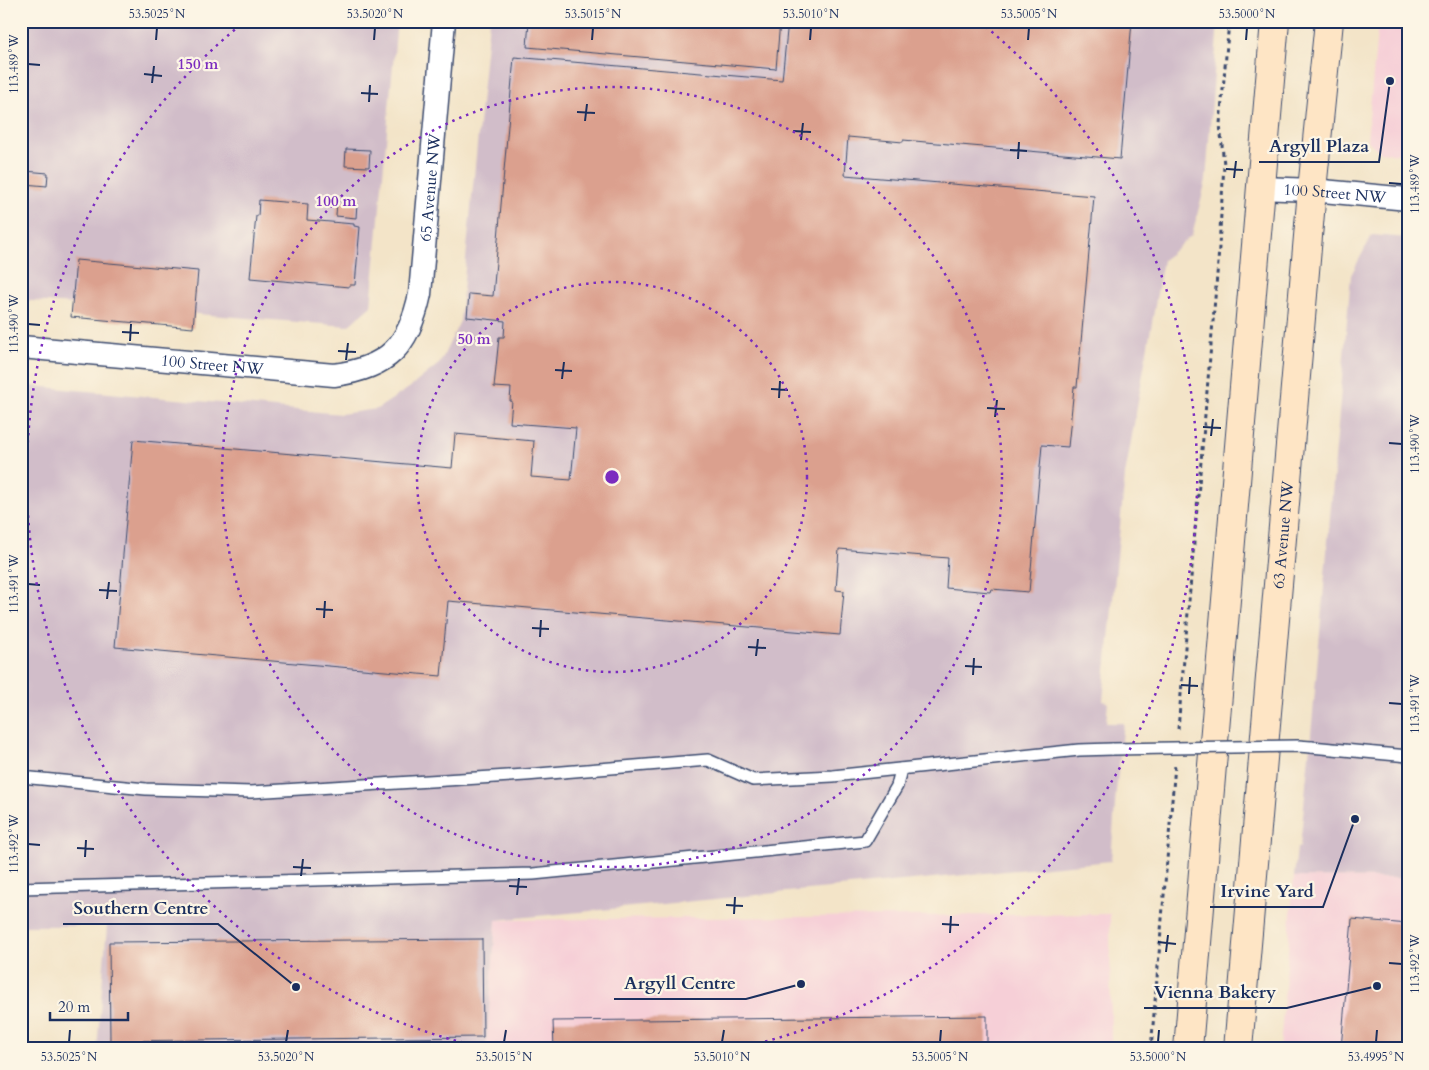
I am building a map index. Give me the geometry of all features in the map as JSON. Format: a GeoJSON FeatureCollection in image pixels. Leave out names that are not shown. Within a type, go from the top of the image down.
{"type":"FeatureCollection","features":[{"type":"Feature","properties":{"kind":"main road"},"geometry":{"type":"LineString","coordinates":[[1188,1049],[1276,21]]}},
{"type":"Feature","properties":{"kind":"main road","name":"63 Avenue NW"},"geometry":{"type":"LineString","coordinates":[[1238,1049],[1312,190],[1329,21]]}},
{"type":"Feature","properties":{"kind":"street","name":"65 Avenue NW"},"geometry":{"type":"LineString","coordinates":[[398,348],[409,332],[416,314],[420,294],[444,21]]}},
{"type":"Feature","properties":{"kind":"street","name":"100 Street NW"},"geometry":{"type":"LineString","coordinates":[[1261,188],[1312,190],[1408,199]]}},
{"type":"Feature","properties":{"kind":"street","name":"100 Street NW"},"geometry":{"type":"LineString","coordinates":[[21,347],[334,375],[355,372],[375,365],[398,348]]}},
{"type":"Feature","properties":{"kind":"lane"},"geometry":{"type":"LineString","coordinates":[[21,777],[146,789],[251,792],[526,775],[708,760],[753,780],[833,776],[1079,750],[1298,746],[1408,756]]}},
{"type":"Feature","properties":{"kind":"lane"},"geometry":{"type":"LineString","coordinates":[[21,888],[533,874],[865,841],[897,786],[901,769]]}},
{"type":"Feature","properties":{"kind":"path"},"geometry":{"type":"LineString","coordinates":[[1178,730],[1218,263],[1224,165],[1220,124],[1229,21]]}},
{"type":"Feature","properties":{"kind":"path"},"geometry":{"type":"LineString","coordinates":[[1151,1049],[1176,760]]}},
{"type":"Feature","properties":{"kind":"shaded area"},"geometry":{"type":"Polygon","coordinates":[[[21,21],[397,21],[371,306],[348,326],[21,300],[21,21]]]}},
{"type":"Feature","properties":{"kind":"shaded area"},"geometry":{"type":"Polygon","coordinates":[[[489,21],[1218,21],[1206,180],[1192,235],[1163,260],[1125,475],[1103,701],[1108,702],[1106,723],[1124,723],[1116,791],[1111,861],[496,920],[486,1049],[97,1049],[107,926],[21,926],[21,385],[341,414],[377,409],[409,388],[440,363],[460,321],[489,21]]]}},
{"type":"Feature","properties":{"kind":"shaded area"},"geometry":{"type":"Polygon","coordinates":[[[1378,21],[1408,21],[1408,155],[1380,152],[1367,140],[1378,21]]]}},
{"type":"Feature","properties":{"kind":"shaded area"},"geometry":{"type":"Polygon","coordinates":[[[1372,235],[1408,238],[1408,878],[1294,877],[1297,848],[1300,847],[1313,713],[1351,275],[1372,235]]]}},
{"type":"Feature","properties":{"kind":"shaded area"},"geometry":{"type":"Polygon","coordinates":[[[1294,877],[1408,878],[1408,1049],[1280,1049],[1294,877]]]}},
{"type":"Feature","properties":{"kind":"shaded area"},"geometry":{"type":"Polygon","coordinates":[[[1110,914],[1111,1049],[486,1049],[496,920],[1110,914]]]}},
{"type":"Feature","properties":{"kind":"building"},"geometry":{"type":"Polygon","coordinates":[[[529,21],[780,21],[776,69],[527,47],[529,21]]]}},
{"type":"Feature","properties":{"kind":"building"},"geometry":{"type":"Polygon","coordinates":[[[788,21],[1132,21],[1120,159],[848,137],[845,175],[1094,196],[1077,387],[1074,387],[1068,447],[1042,445],[1029,592],[991,589],[990,592],[946,588],[948,558],[839,549],[836,590],[844,591],[840,635],[448,601],[441,676],[115,647],[133,440],[452,468],[455,434],[534,441],[531,477],[571,480],[576,428],[510,423],[511,388],[494,387],[499,337],[504,337],[505,321],[467,317],[469,294],[493,296],[514,57],[782,80],[788,21]]]}},
{"type":"Feature","properties":{"kind":"building"},"geometry":{"type":"Polygon","coordinates":[[[346,149],[370,150],[369,167],[345,166],[346,149]]]}},
{"type":"Feature","properties":{"kind":"building"},"geometry":{"type":"Polygon","coordinates":[[[25,171],[48,173],[47,186],[24,184],[25,171]]]}},
{"type":"Feature","properties":{"kind":"building"},"geometry":{"type":"Polygon","coordinates":[[[259,200],[308,204],[307,220],[354,224],[354,226],[360,227],[355,285],[349,285],[349,287],[250,278],[259,200]]]}},
{"type":"Feature","properties":{"kind":"building"},"geometry":{"type":"Polygon","coordinates":[[[337,201],[357,203],[356,218],[336,216],[337,201]]]}},
{"type":"Feature","properties":{"kind":"building"},"geometry":{"type":"Polygon","coordinates":[[[76,260],[198,271],[193,328],[71,317],[76,260]]]}},
{"type":"Feature","properties":{"kind":"building"},"geometry":{"type":"Polygon","coordinates":[[[1352,919],[1408,924],[1408,1049],[1341,1049],[1352,919]]]}},
{"type":"Feature","properties":{"kind":"building"},"geometry":{"type":"Polygon","coordinates":[[[482,939],[483,1037],[110,1041],[109,942],[482,939]]]}},
{"type":"Feature","properties":{"kind":"building"},"geometry":{"type":"Polygon","coordinates":[[[987,1016],[987,1049],[554,1049],[553,1021],[987,1016]]]}},
{"type":"Feature","properties":{"kind":"place","name":"Argyll Plaza"},"geometry":{"type":"Point","coordinates":[1390,81]}},
{"type":"Feature","properties":{"kind":"place","name":"Irvine Yard"},"geometry":{"type":"Point","coordinates":[1355,819]}},
{"type":"Feature","properties":{"kind":"place","name":"Argyll Centre"},"geometry":{"type":"Point","coordinates":[801,984]}},
{"type":"Feature","properties":{"kind":"place","name":"Vienna Bakery"},"geometry":{"type":"Point","coordinates":[1377,986]}},
{"type":"Feature","properties":{"kind":"place","name":"Southern Centre"},"geometry":{"type":"Point","coordinates":[296,987]}}]}
